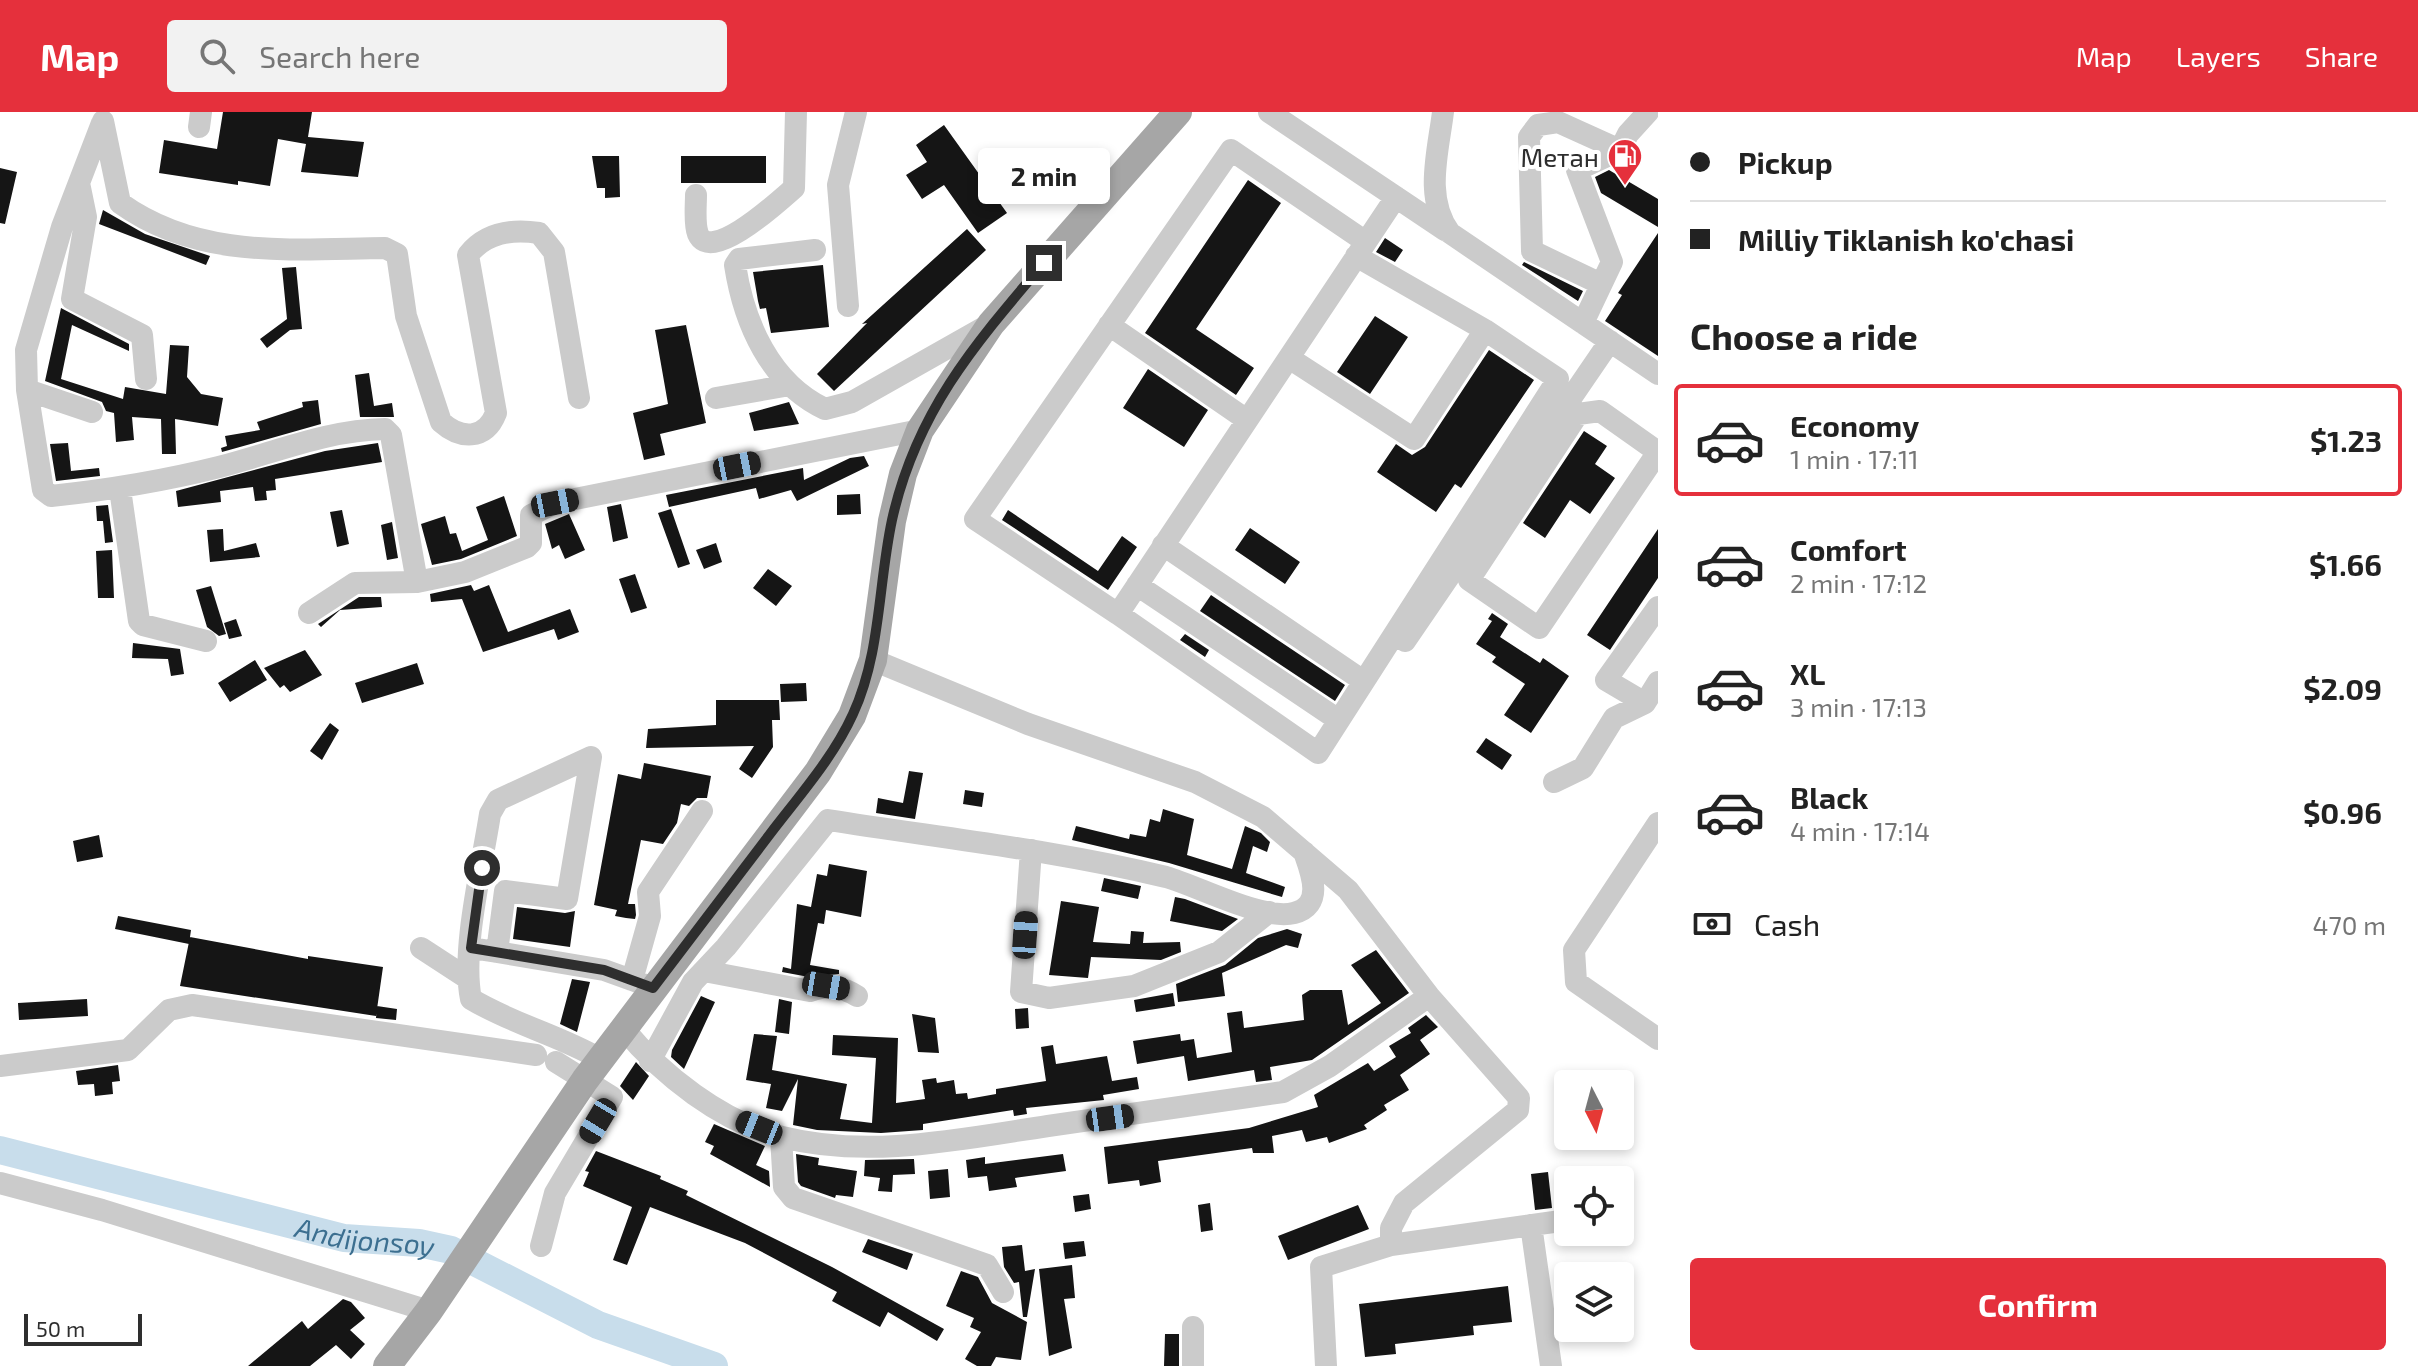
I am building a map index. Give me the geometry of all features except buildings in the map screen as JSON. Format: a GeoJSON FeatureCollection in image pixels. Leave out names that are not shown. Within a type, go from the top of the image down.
{"type":"FeatureCollection","features":[{"type":"Feature","properties":{"kind":"main road"},"geometry":{"type":"LineString","coordinates":[[387,1366],[435,1302],[623,1028],[643,984],[818,772],[852,716],[873,660],[892,521],[903,474],[920,430],[991,324],[1178,112]]}},
{"type":"Feature","properties":{"kind":"street"},"geometry":{"type":"LineString","coordinates":[[696,195],[698,234],[716,242],[732,237],[794,188],[796,112]]}},
{"type":"Feature","properties":{"kind":"street"},"geometry":{"type":"LineString","coordinates":[[848,306],[838,185],[856,112]]}},
{"type":"Feature","properties":{"kind":"street"},"geometry":{"type":"LineString","coordinates":[[1269,112],[1658,374]]}},
{"type":"Feature","properties":{"kind":"street"},"geometry":{"type":"LineString","coordinates":[[1443,112],[1433,196],[1438,218],[1450,233]]}},
{"type":"Feature","properties":{"kind":"street"},"geometry":{"type":"LineString","coordinates":[[1583,323],[1612,262],[1577,170],[1620,150],[1628,134],[1648,112]]}},
{"type":"Feature","properties":{"kind":"street"},"geometry":{"type":"LineString","coordinates":[[104,117],[79,182],[26,350],[27,390],[43,490],[51,496],[120,489],[220,467],[309,440],[385,429],[391,435],[417,582]]}},
{"type":"Feature","properties":{"kind":"street"},"geometry":{"type":"LineString","coordinates":[[104,117],[120,203],[140,217],[186,237],[243,249],[385,248],[397,254],[406,316],[441,422],[454,433],[473,435],[484,430],[496,413],[468,255],[477,244],[494,235],[517,229],[539,233],[554,252],[579,398]]}},
{"type":"Feature","properties":{"kind":"street"},"geometry":{"type":"LineString","coordinates":[[1601,284],[1532,251],[1529,137],[1538,125],[1558,122],[1620,150]]}},
{"type":"Feature","properties":{"kind":"street"},"geometry":{"type":"LineString","coordinates":[[1342,722],[1362,680],[1558,379],[1361,249],[1231,150],[975,519],[1318,753],[1342,722],[1610,341]]}},
{"type":"Feature","properties":{"kind":"street"},"geometry":{"type":"LineString","coordinates":[[79,182],[86,217],[72,299],[142,335],[146,379]]}},
{"type":"Feature","properties":{"kind":"street"},"geometry":{"type":"LineString","coordinates":[[1118,614],[1396,197]]}},
{"type":"Feature","properties":{"kind":"street"},"geometry":{"type":"LineString","coordinates":[[815,250],[739,259],[735,265],[745,315],[763,350],[800,397],[825,409],[852,402],[991,324]]}},
{"type":"Feature","properties":{"kind":"street"},"geometry":{"type":"LineString","coordinates":[[1109,325],[1247,420]]}},
{"type":"Feature","properties":{"kind":"street"},"geometry":{"type":"LineString","coordinates":[[1289,358],[1414,439],[1485,330]]}},
{"type":"Feature","properties":{"kind":"street"},"geometry":{"type":"LineString","coordinates":[[716,398],[790,385]]}},
{"type":"Feature","properties":{"kind":"street"},"geometry":{"type":"LineString","coordinates":[[27,390],[92,412]]}},
{"type":"Feature","properties":{"kind":"street"},"geometry":{"type":"LineString","coordinates":[[1600,411],[1658,452],[1539,628],[1469,580],[1578,414],[1600,411]]}},
{"type":"Feature","properties":{"kind":"street"},"geometry":{"type":"LineString","coordinates":[[309,613],[355,583],[417,582],[465,572],[527,547],[531,543],[531,515],[555,503],[920,430]]}},
{"type":"Feature","properties":{"kind":"street"},"geometry":{"type":"LineString","coordinates":[[120,489],[139,621],[143,625],[206,641]]}},
{"type":"Feature","properties":{"kind":"street"},"geometry":{"type":"LineString","coordinates":[[1163,545],[1362,680]]}},
{"type":"Feature","properties":{"kind":"street"},"geometry":{"type":"LineString","coordinates":[[1137,585],[1342,722]]}},
{"type":"Feature","properties":{"kind":"street"},"geometry":{"type":"LineString","coordinates":[[1645,703],[1606,680],[1658,607]]}},
{"type":"Feature","properties":{"kind":"street"},"geometry":{"type":"LineString","coordinates":[[873,660],[1028,724],[1195,782],[1263,817],[1302,847],[1348,890],[1429,996],[1519,1098],[1518,1110],[1404,1203],[1391,1228],[1391,1245]]}},
{"type":"Feature","properties":{"kind":"street"},"geometry":{"type":"LineString","coordinates":[[1554,782],[1583,768],[1614,718],[1645,703],[1658,682]]}},
{"type":"Feature","properties":{"kind":"street"},"geometry":{"type":"LineString","coordinates":[[497,952],[505,891],[567,899],[591,757],[498,800],[490,814],[467,978],[471,999],[490,1010],[572,1042],[612,1097],[555,1193],[541,1246]]}},
{"type":"Feature","properties":{"kind":"street"},"geometry":{"type":"LineString","coordinates":[[471,948],[604,970],[643,984],[650,916],[648,892],[702,811]]}},
{"type":"Feature","properties":{"kind":"street"},"geometry":{"type":"LineString","coordinates":[[650,1061],[693,982],[828,820],[1031,850],[1168,878],[1269,912],[1293,914],[1307,907],[1314,895],[1315,882],[1302,847]]}},
{"type":"Feature","properties":{"kind":"street"},"geometry":{"type":"LineString","coordinates":[[1658,823],[1574,950],[1576,982],[1658,1039]]}},
{"type":"Feature","properties":{"kind":"street"},"geometry":{"type":"LineString","coordinates":[[1031,850],[1021,992],[1049,998],[1134,986],[1219,952],[1269,912]]}},
{"type":"Feature","properties":{"kind":"street"},"geometry":{"type":"LineString","coordinates":[[421,948],[467,978]]}},
{"type":"Feature","properties":{"kind":"street"},"geometry":{"type":"LineString","coordinates":[[704,971],[810,991],[826,986],[847,989],[857,996]]}},
{"type":"Feature","properties":{"kind":"street"},"geometry":{"type":"LineString","coordinates":[[623,1028],[650,1061],[736,1119],[781,1137],[843,1145],[910,1146],[1283,1092],[1330,1066],[1429,996]]}},
{"type":"Feature","properties":{"kind":"street"},"geometry":{"type":"LineString","coordinates":[[0,1066],[128,1050],[169,1010],[192,1005],[546,1058],[593,1070]]}},
{"type":"Feature","properties":{"kind":"street"},"geometry":{"type":"LineString","coordinates":[[781,1137],[784,1187],[793,1198],[987,1265],[1003,1292]]}},
{"type":"Feature","properties":{"kind":"street"},"geometry":{"type":"LineString","coordinates":[[0,1183],[435,1302]]}},
{"type":"Feature","properties":{"kind":"street"},"geometry":{"type":"LineString","coordinates":[[1326,1366],[1321,1267],[1391,1245],[1554,1222]]}},
{"type":"Feature","properties":{"kind":"street"},"geometry":{"type":"LineString","coordinates":[[1531,1225],[1551,1366]]}},
{"type":"Feature","properties":{"kind":"street"},"geometry":{"type":"LineString","coordinates":[[1193,1327],[1193,1366]]}},
{"type":"Feature","properties":{"kind":"waterway","name":"Andijonsoy"},"geometry":{"type":"LineString","coordinates":[[0,1150],[344,1238],[419,1243],[451,1250],[598,1325],[714,1366]]}},
{"type":"Feature","properties":{"kind":"place","name":"Метан"},"geometry":{"type":"Point","coordinates":[1625,187]}},
{"type":"Feature","properties":{"kind":"route"},"geometry":{"type":"LineString","coordinates":[[482,868],[471,948],[604,970],[653,988],[818,772],[852,716],[873,660],[892,521],[903,474],[920,430],[991,324],[1044,263]]}}]}
